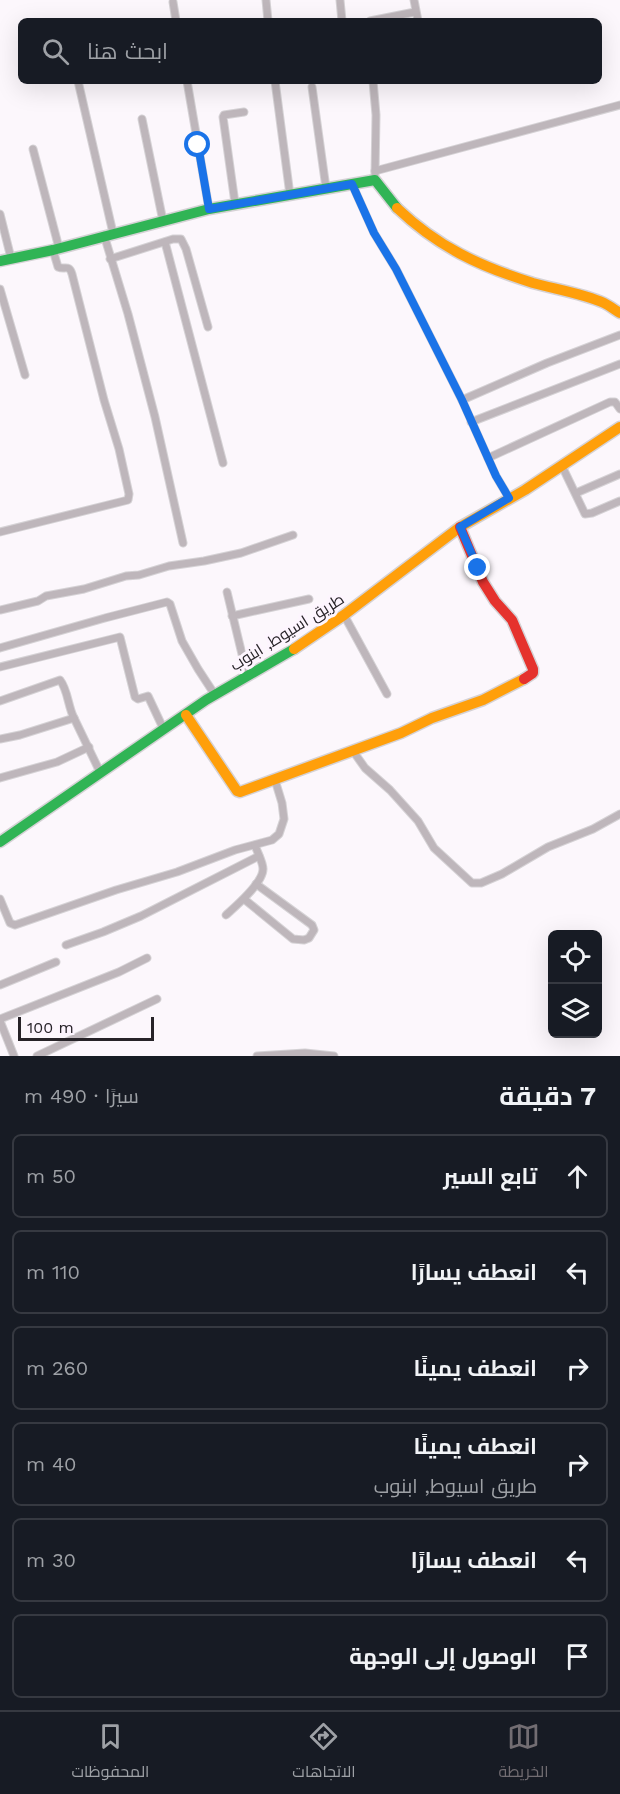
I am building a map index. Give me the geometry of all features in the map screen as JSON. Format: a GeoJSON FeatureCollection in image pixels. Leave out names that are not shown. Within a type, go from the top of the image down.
{"type":"FeatureCollection","features":[{"type":"Feature","properties":{"kind":"street"},"geometry":{"type":"LineString","coordinates":[[266,0],[268,18]]}},
{"type":"Feature","properties":{"kind":"street"},"geometry":{"type":"LineString","coordinates":[[340,0],[342,18]]}},
{"type":"Feature","properties":{"kind":"street"},"geometry":{"type":"LineString","coordinates":[[414,0],[417,18]]}},
{"type":"Feature","properties":{"kind":"street"},"geometry":{"type":"LineString","coordinates":[[173,2],[176,18]]}},
{"type":"Feature","properties":{"kind":"street"},"geometry":{"type":"LineString","coordinates":[[389,18],[415,12]]}},
{"type":"Feature","properties":{"kind":"street"},"geometry":{"type":"LineString","coordinates":[[79,84],[108,234],[110,259],[116,271],[155,417],[183,543]]}},
{"type":"Feature","properties":{"kind":"street"},"geometry":{"type":"LineString","coordinates":[[188,84],[209,209]]}},
{"type":"Feature","properties":{"kind":"street"},"geometry":{"type":"LineString","coordinates":[[275,84],[290,195]]}},
{"type":"Feature","properties":{"kind":"street"},"geometry":{"type":"LineString","coordinates":[[373,84],[376,115],[375,176],[392,205],[408,221],[450,250],[473,261],[513,276],[604,303],[620,313]]}},
{"type":"Feature","properties":{"kind":"street"},"geometry":{"type":"LineString","coordinates":[[312,87],[326,188]]}},
{"type":"Feature","properties":{"kind":"street"},"geometry":{"type":"LineString","coordinates":[[0,261],[236,203],[352,184],[620,105]]}},
{"type":"Feature","properties":{"kind":"street"},"geometry":{"type":"LineString","coordinates":[[236,203],[223,117],[226,114],[244,112]]}},
{"type":"Feature","properties":{"kind":"street"},"geometry":{"type":"LineString","coordinates":[[142,119],[163,222]]}},
{"type":"Feature","properties":{"kind":"street"},"geometry":{"type":"LineString","coordinates":[[0,532],[128,500],[129,497],[128,483],[99,384],[72,274],[68,267],[58,267],[33,149]]}},
{"type":"Feature","properties":{"kind":"street"},"geometry":{"type":"LineString","coordinates":[[352,184],[374,233],[396,269],[509,498]]}},
{"type":"Feature","properties":{"kind":"street"},"geometry":{"type":"LineString","coordinates":[[0,214],[11,258]]}},
{"type":"Feature","properties":{"kind":"street"},"geometry":{"type":"LineString","coordinates":[[110,259],[179,238],[183,240],[208,327]]}},
{"type":"Feature","properties":{"kind":"street"},"geometry":{"type":"LineString","coordinates":[[165,242],[223,463]]}},
{"type":"Feature","properties":{"kind":"street"},"geometry":{"type":"LineString","coordinates":[[0,289],[25,375]]}},
{"type":"Feature","properties":{"kind":"street"},"geometry":{"type":"LineString","coordinates":[[462,400],[547,363],[620,335]]}},
{"type":"Feature","properties":{"kind":"street"},"geometry":{"type":"LineString","coordinates":[[471,422],[620,364]]}},
{"type":"Feature","properties":{"kind":"street"},"geometry":{"type":"LineString","coordinates":[[488,458],[610,402],[615,402],[620,409]]}},
{"type":"Feature","properties":{"kind":"street","name":"طريق اسيوط, ابنوب"},"geometry":{"type":"LineString","coordinates":[[0,842],[215,695],[304,643],[460,527],[620,428]]}},
{"type":"Feature","properties":{"kind":"street"},"geometry":{"type":"LineString","coordinates":[[562,466],[585,514],[620,501]]}},
{"type":"Feature","properties":{"kind":"street"},"geometry":{"type":"LineString","coordinates":[[576,493],[620,474]]}},
{"type":"Feature","properties":{"kind":"street"},"geometry":{"type":"LineString","coordinates":[[186,715],[237,791],[275,780],[483,700],[506,690],[532,673],[532,664],[512,620],[495,601],[483,582],[460,527]]}},
{"type":"Feature","properties":{"kind":"street"},"geometry":{"type":"LineString","coordinates":[[0,610],[38,601],[46,596],[105,584],[169,566],[241,553],[294,535]]}},
{"type":"Feature","properties":{"kind":"street"},"geometry":{"type":"LineString","coordinates":[[227,592],[246,675]]}},
{"type":"Feature","properties":{"kind":"street"},"geometry":{"type":"LineString","coordinates":[[232,616],[309,599]]}},
{"type":"Feature","properties":{"kind":"street"},"geometry":{"type":"LineString","coordinates":[[0,648],[167,602],[170,604],[186,648],[215,695]]}},
{"type":"Feature","properties":{"kind":"street"},"geometry":{"type":"LineString","coordinates":[[344,615],[387,694]]}},
{"type":"Feature","properties":{"kind":"street"},"geometry":{"type":"LineString","coordinates":[[0,667],[119,636],[122,640],[135,697],[138,699],[148,696],[164,730]]}},
{"type":"Feature","properties":{"kind":"street"},"geometry":{"type":"LineString","coordinates":[[0,701],[60,680],[74,718],[100,772]]}},
{"type":"Feature","properties":{"kind":"street"},"geometry":{"type":"LineString","coordinates":[[0,739],[74,718]]}},
{"type":"Feature","properties":{"kind":"street"},"geometry":{"type":"LineString","coordinates":[[0,778],[57,762],[88,747]]}},
{"type":"Feature","properties":{"kind":"street"},"geometry":{"type":"LineString","coordinates":[[352,751],[365,768],[390,790],[418,821],[434,848],[472,883],[481,883],[502,874],[548,847],[593,829],[620,814]]}},
{"type":"Feature","properties":{"kind":"street"},"geometry":{"type":"LineString","coordinates":[[0,899],[9,923],[15,925],[276,837],[282,828],[284,819],[282,802],[275,780]]}},
{"type":"Feature","properties":{"kind":"street"},"geometry":{"type":"LineString","coordinates":[[226,915],[244,899],[263,871],[255,845]]}},
{"type":"Feature","properties":{"kind":"street"},"geometry":{"type":"LineString","coordinates":[[66,945],[141,916],[259,856]]}},
{"type":"Feature","properties":{"kind":"street"},"geometry":{"type":"LineString","coordinates":[[244,899],[293,939],[304,940],[312,933],[314,930],[312,925],[256,884]]}},
{"type":"Feature","properties":{"kind":"street"},"geometry":{"type":"LineString","coordinates":[[14,1056],[0,1020],[119,972],[147,958]]}},
{"type":"Feature","properties":{"kind":"street"},"geometry":{"type":"LineString","coordinates":[[0,985],[56,962]]}},
{"type":"Feature","properties":{"kind":"street"},"geometry":{"type":"LineString","coordinates":[[37,1056],[157,999]]}},
{"type":"Feature","properties":{"kind":"street"},"geometry":{"type":"LineString","coordinates":[[257,1056],[305,1053],[334,1056]]}},
{"type":"Feature","properties":{"kind":"traffic: fast"},"geometry":{"type":"LineString","coordinates":[[0,261],[53,250],[209,209],[375,180],[397,208]]}},
{"type":"Feature","properties":{"kind":"traffic: fast"},"geometry":{"type":"LineString","coordinates":[[0,842],[206,700],[294,649]]}},
{"type":"Feature","properties":{"kind":"traffic: slow"},"geometry":{"type":"LineString","coordinates":[[397,208],[428,234],[460,254],[495,270],[533,283],[596,300],[620,313]]}},
{"type":"Feature","properties":{"kind":"traffic: slow"},"geometry":{"type":"LineString","coordinates":[[294,649],[344,615],[460,527],[525,490],[620,427]]}},
{"type":"Feature","properties":{"kind":"traffic: slow"},"geometry":{"type":"LineString","coordinates":[[186,715],[237,791],[240,792],[401,733],[432,718],[483,700],[524,679]]}},
{"type":"Feature","properties":{"kind":"traffic: jam"},"geometry":{"type":"LineString","coordinates":[[460,527],[483,582],[495,601],[512,620],[533,669],[533,673],[524,679]]}},
{"type":"Feature","properties":{"kind":"route"},"geometry":{"type":"LineString","coordinates":[[198,145],[209,209],[352,184],[374,233],[396,269],[462,400],[496,476],[509,498],[460,527],[478,568]]}}]}
